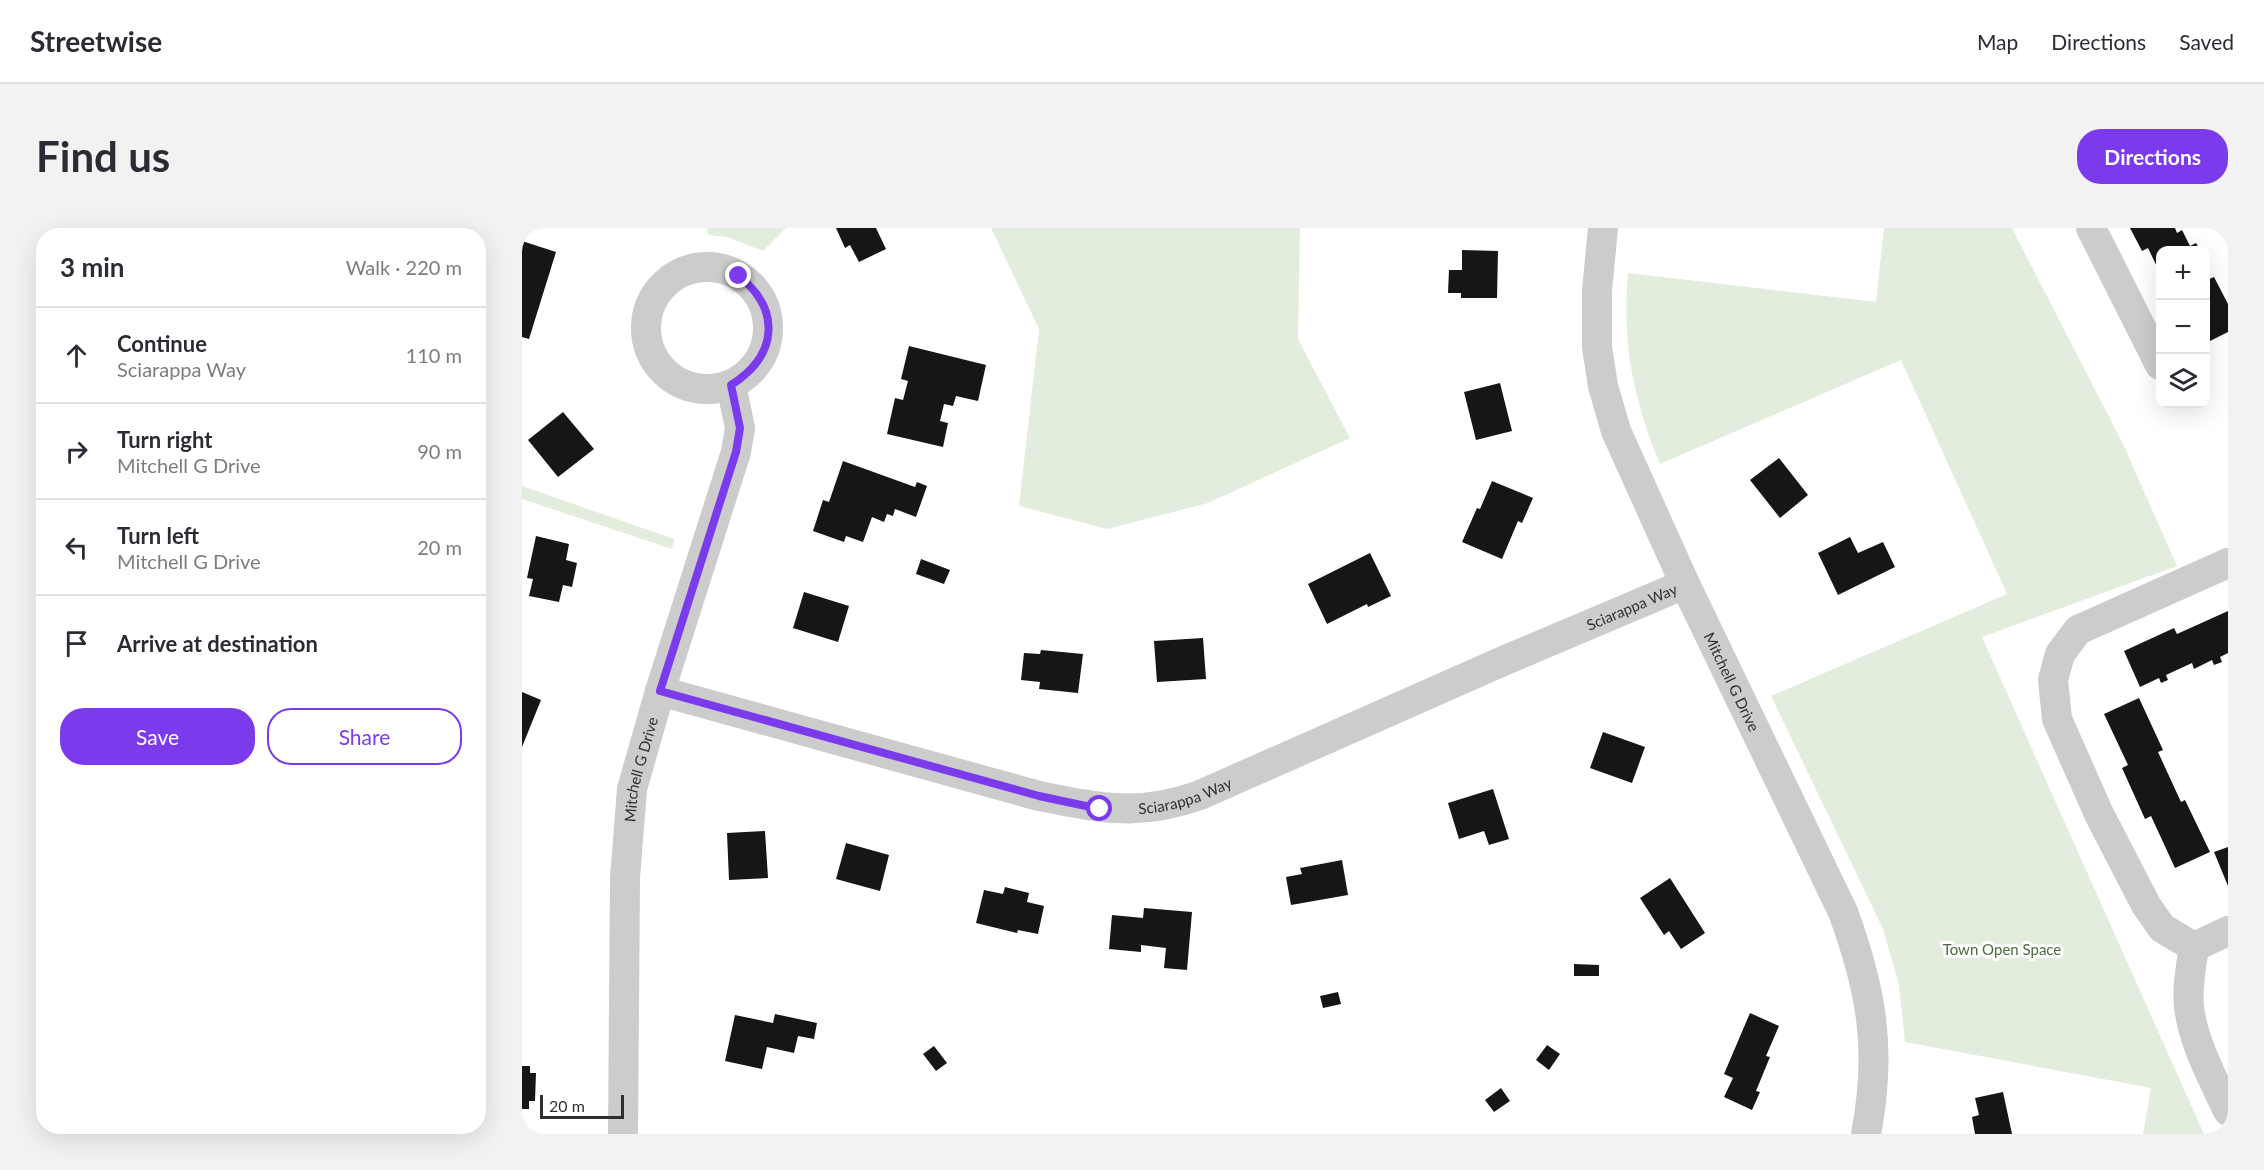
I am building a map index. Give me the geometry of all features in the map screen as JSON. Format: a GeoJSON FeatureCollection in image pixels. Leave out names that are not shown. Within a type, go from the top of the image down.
{"type":"FeatureCollection","features":[{"type":"Feature","properties":{"kind":"street","name":"Mitchell G Drive"},"geometry":{"type":"LineString","coordinates":[[1602,228],[1596,320],[1603,386],[1616,431],[1684,585],[1843,912],[1859,957],[1871,1008],[1874,1036],[1873,1089],[1866,1134]]}},
{"type":"Feature","properties":{"kind":"street"},"geometry":{"type":"LineString","coordinates":[[2091,228],[2156,357]]}},
{"type":"Feature","properties":{"kind":"street"},"geometry":{"type":"LineString","coordinates":[[700,267],[727,270],[752,287],[761,300],[768,323],[768,340],[764,352],[748,374],[731,385],[713,389],[696,388],[676,381],[663,371],[653,358],[648,345],[646,330],[652,301],[661,287],[687,270],[700,267]]}},
{"type":"Feature","properties":{"kind":"street","name":"Mitchell G Drive"},"geometry":{"type":"LineString","coordinates":[[623,1134],[625,878],[632,789],[660,691],[736,452],[740,428],[731,385]]}},
{"type":"Feature","properties":{"kind":"street"},"geometry":{"type":"LineString","coordinates":[[2194,946],[2162,928],[2146,906],[2099,814],[2057,719],[2053,680],[2060,654],[2078,630],[2228,563]]}},
{"type":"Feature","properties":{"kind":"street","name":"Sciarappa Way"},"geometry":{"type":"LineString","coordinates":[[660,691],[1039,796],[1100,809],[1141,809],[1162,806],[1200,795],[1501,662],[1684,585]]}},
{"type":"Feature","properties":{"kind":"street"},"geometry":{"type":"LineString","coordinates":[[2194,946],[2228,932]]}},
{"type":"Feature","properties":{"kind":"street"},"geometry":{"type":"LineString","coordinates":[[2194,946],[2189,984],[2189,1008],[2197,1039],[2228,1111]]}},
{"type":"Feature","properties":{"kind":"green space"},"geometry":{"type":"Polygon","coordinates":[[[707,228],[786,228],[763,251],[727,237],[708,235],[707,228]]]}},
{"type":"Feature","properties":{"kind":"green space"},"geometry":{"type":"Polygon","coordinates":[[[991,228],[1300,228],[1298,339],[1350,438],[1208,503],[1107,529],[1019,506],[1039,329],[991,228]]]}},
{"type":"Feature","properties":{"kind":"green space","name":"Town Open Space"},"geometry":{"type":"Polygon","coordinates":[[[1884,228],[2012,228],[2123,444],[2177,566],[1982,637],[2204,1134],[2143,1134],[2151,1088],[1905,1042],[1899,985],[1883,929],[1771,696],[2007,594],[1901,360],[1660,464],[1651,440],[1636,393],[1628,347],[1628,273],[1876,302],[1884,228]]]}},
{"type":"Feature","properties":{"kind":"green space"},"geometry":{"type":"Polygon","coordinates":[[[522,486],[674,539],[672,549],[522,499],[522,486]]]}},
{"type":"Feature","properties":{"kind":"building"},"geometry":{"type":"Polygon","coordinates":[[[836,228],[876,228],[886,249],[859,262],[850,245],[845,248],[836,228]]]}},
{"type":"Feature","properties":{"kind":"building"},"geometry":{"type":"Polygon","coordinates":[[[2130,228],[2175,228],[2177,233],[2182,230],[2190,246],[2156,246],[2156,265],[2148,248],[2142,251],[2130,228]]]}},
{"type":"Feature","properties":{"kind":"building"},"geometry":{"type":"Polygon","coordinates":[[[522,241],[556,252],[529,339],[522,337],[522,241]]]}},
{"type":"Feature","properties":{"kind":"building"},"geometry":{"type":"Polygon","coordinates":[[[1462,250],[1498,251],[1497,298],[1461,298],[1461,293],[1448,293],[1449,270],[1462,270],[1462,250]]]}},
{"type":"Feature","properties":{"kind":"building"},"geometry":{"type":"Polygon","coordinates":[[[2214,277],[2228,304],[2228,332],[2210,341],[2210,279],[2214,277]]]}},
{"type":"Feature","properties":{"kind":"building"},"geometry":{"type":"Polygon","coordinates":[[[909,346],[986,365],[978,401],[956,396],[953,406],[944,404],[940,421],[948,423],[943,447],[887,434],[895,398],[903,400],[908,381],[901,379],[909,346]]]}},
{"type":"Feature","properties":{"kind":"building"},"geometry":{"type":"Polygon","coordinates":[[[1500,383],[1512,431],[1476,440],[1464,392],[1500,383]]]}},
{"type":"Feature","properties":{"kind":"building"},"geometry":{"type":"Polygon","coordinates":[[[563,412],[594,449],[558,477],[528,440],[563,412]]]}},
{"type":"Feature","properties":{"kind":"building"},"geometry":{"type":"Polygon","coordinates":[[[1779,458],[1808,495],[1780,518],[1750,480],[1779,458]]]}},
{"type":"Feature","properties":{"kind":"building"},"geometry":{"type":"Polygon","coordinates":[[[843,461],[915,487],[917,482],[927,486],[916,517],[895,509],[893,516],[887,514],[884,522],[872,517],[863,542],[846,536],[844,542],[813,531],[823,500],[829,502],[843,461]]]}},
{"type":"Feature","properties":{"kind":"building"},"geometry":{"type":"Polygon","coordinates":[[[1492,481],[1533,498],[1522,523],[1518,521],[1502,559],[1462,542],[1492,481]]]}},
{"type":"Feature","properties":{"kind":"building"},"geometry":{"type":"Polygon","coordinates":[[[536,536],[569,544],[566,560],[577,563],[572,587],[563,585],[559,602],[529,596],[533,579],[527,578],[536,536]]]}},
{"type":"Feature","properties":{"kind":"building"},"geometry":{"type":"Polygon","coordinates":[[[1850,537],[1858,553],[1883,542],[1895,567],[1838,595],[1818,553],[1850,537]]]}},
{"type":"Feature","properties":{"kind":"building"},"geometry":{"type":"Polygon","coordinates":[[[1370,553],[1391,596],[1368,607],[1367,604],[1327,624],[1308,584],[1370,553]]]}},
{"type":"Feature","properties":{"kind":"building"},"geometry":{"type":"Polygon","coordinates":[[[921,559],[950,570],[944,584],[916,574],[921,559]]]}},
{"type":"Feature","properties":{"kind":"building"},"geometry":{"type":"Polygon","coordinates":[[[804,592],[849,606],[838,642],[793,628],[804,592]]]}},
{"type":"Feature","properties":{"kind":"building"},"geometry":{"type":"Polygon","coordinates":[[[2228,611],[2228,653],[2220,657],[2222,662],[2214,665],[2212,660],[2194,669],[2192,663],[2166,675],[2168,680],[2161,683],[2159,678],[2140,687],[2124,651],[2174,628],[2177,634],[2228,611]]]}},
{"type":"Feature","properties":{"kind":"building"},"geometry":{"type":"Polygon","coordinates":[[[1203,638],[1206,679],[1157,682],[1154,641],[1203,638]]]}},
{"type":"Feature","properties":{"kind":"building"},"geometry":{"type":"Polygon","coordinates":[[[1041,650],[1083,654],[1078,693],[1039,689],[1040,682],[1021,680],[1024,653],[1040,654],[1041,650]]]}},
{"type":"Feature","properties":{"kind":"building"},"geometry":{"type":"Polygon","coordinates":[[[522,692],[541,700],[522,747],[522,692]]]}},
{"type":"Feature","properties":{"kind":"building"},"geometry":{"type":"Polygon","coordinates":[[[2139,698],[2163,750],[2158,752],[2181,802],[2185,800],[2210,852],[2175,868],[2151,816],[2145,819],[2122,768],[2128,765],[2104,714],[2139,698]]]}},
{"type":"Feature","properties":{"kind":"building"},"geometry":{"type":"Polygon","coordinates":[[[1603,732],[1645,747],[1632,783],[1590,768],[1603,732]]]}},
{"type":"Feature","properties":{"kind":"building"},"geometry":{"type":"Polygon","coordinates":[[[1493,789],[1509,839],[1489,845],[1484,831],[1459,839],[1448,803],[1493,789]]]}},
{"type":"Feature","properties":{"kind":"building"},"geometry":{"type":"Polygon","coordinates":[[[765,831],[768,878],[729,880],[727,833],[765,831]]]}},
{"type":"Feature","properties":{"kind":"building"},"geometry":{"type":"Polygon","coordinates":[[[846,843],[889,855],[880,891],[836,879],[846,843]]]}},
{"type":"Feature","properties":{"kind":"building"},"geometry":{"type":"Polygon","coordinates":[[[2228,847],[2228,886],[2214,852],[2228,847]]]}},
{"type":"Feature","properties":{"kind":"building"},"geometry":{"type":"Polygon","coordinates":[[[1342,860],[1348,895],[1291,905],[1286,877],[1302,874],[1300,868],[1342,860]]]}},
{"type":"Feature","properties":{"kind":"building"},"geometry":{"type":"Polygon","coordinates":[[[1670,878],[1705,933],[1681,949],[1669,931],[1664,935],[1640,898],[1670,878]]]}},
{"type":"Feature","properties":{"kind":"building"},"geometry":{"type":"Polygon","coordinates":[[[1005,887],[1029,893],[1027,902],[1044,906],[1038,934],[1018,930],[1017,933],[976,923],[984,890],[1003,894],[1005,887]]]}},
{"type":"Feature","properties":{"kind":"building"},"geometry":{"type":"Polygon","coordinates":[[[1144,908],[1192,912],[1187,970],[1164,968],[1166,948],[1141,945],[1141,952],[1109,949],[1112,915],[1143,918],[1144,908]]]}},
{"type":"Feature","properties":{"kind":"building"},"geometry":{"type":"Polygon","coordinates":[[[1574,964],[1599,965],[1599,976],[1574,976],[1574,964]]]}},
{"type":"Feature","properties":{"kind":"building"},"geometry":{"type":"Polygon","coordinates":[[[1338,992],[1341,1004],[1323,1008],[1320,996],[1338,992]]]}},
{"type":"Feature","properties":{"kind":"building"},"geometry":{"type":"Polygon","coordinates":[[[1750,1013],[1779,1026],[1766,1056],[1770,1057],[1756,1091],[1760,1092],[1752,1110],[1724,1097],[1733,1078],[1724,1074],[1750,1013]]]}},
{"type":"Feature","properties":{"kind":"building"},"geometry":{"type":"Polygon","coordinates":[[[775,1014],[817,1023],[814,1039],[798,1036],[794,1053],[767,1047],[762,1069],[725,1061],[735,1015],[773,1023],[775,1014]]]}},
{"type":"Feature","properties":{"kind":"building"},"geometry":{"type":"Polygon","coordinates":[[[1547,1045],[1560,1054],[1549,1070],[1536,1060],[1547,1045]]]}},
{"type":"Feature","properties":{"kind":"building"},"geometry":{"type":"Polygon","coordinates":[[[934,1046],[947,1063],[936,1071],[923,1054],[934,1046]]]}},
{"type":"Feature","properties":{"kind":"building"},"geometry":{"type":"Polygon","coordinates":[[[522,1066],[530,1066],[530,1073],[536,1073],[535,1101],[529,1101],[529,1109],[522,1109],[522,1066]]]}},
{"type":"Feature","properties":{"kind":"building"},"geometry":{"type":"Polygon","coordinates":[[[1501,1088],[1510,1101],[1494,1112],[1485,1100],[1501,1088]]]}},
{"type":"Feature","properties":{"kind":"building"},"geometry":{"type":"Polygon","coordinates":[[[2003,1092],[2012,1134],[1975,1134],[1972,1117],[1979,1115],[1975,1098],[2003,1092]]]}},
{"type":"Feature","properties":{"kind":"route"},"geometry":{"type":"LineString","coordinates":[[739,276],[752,287],[761,300],[768,323],[768,340],[757,364],[748,374],[731,385],[738,413],[740,436],[660,691],[1039,796],[1100,809]]}}]}
